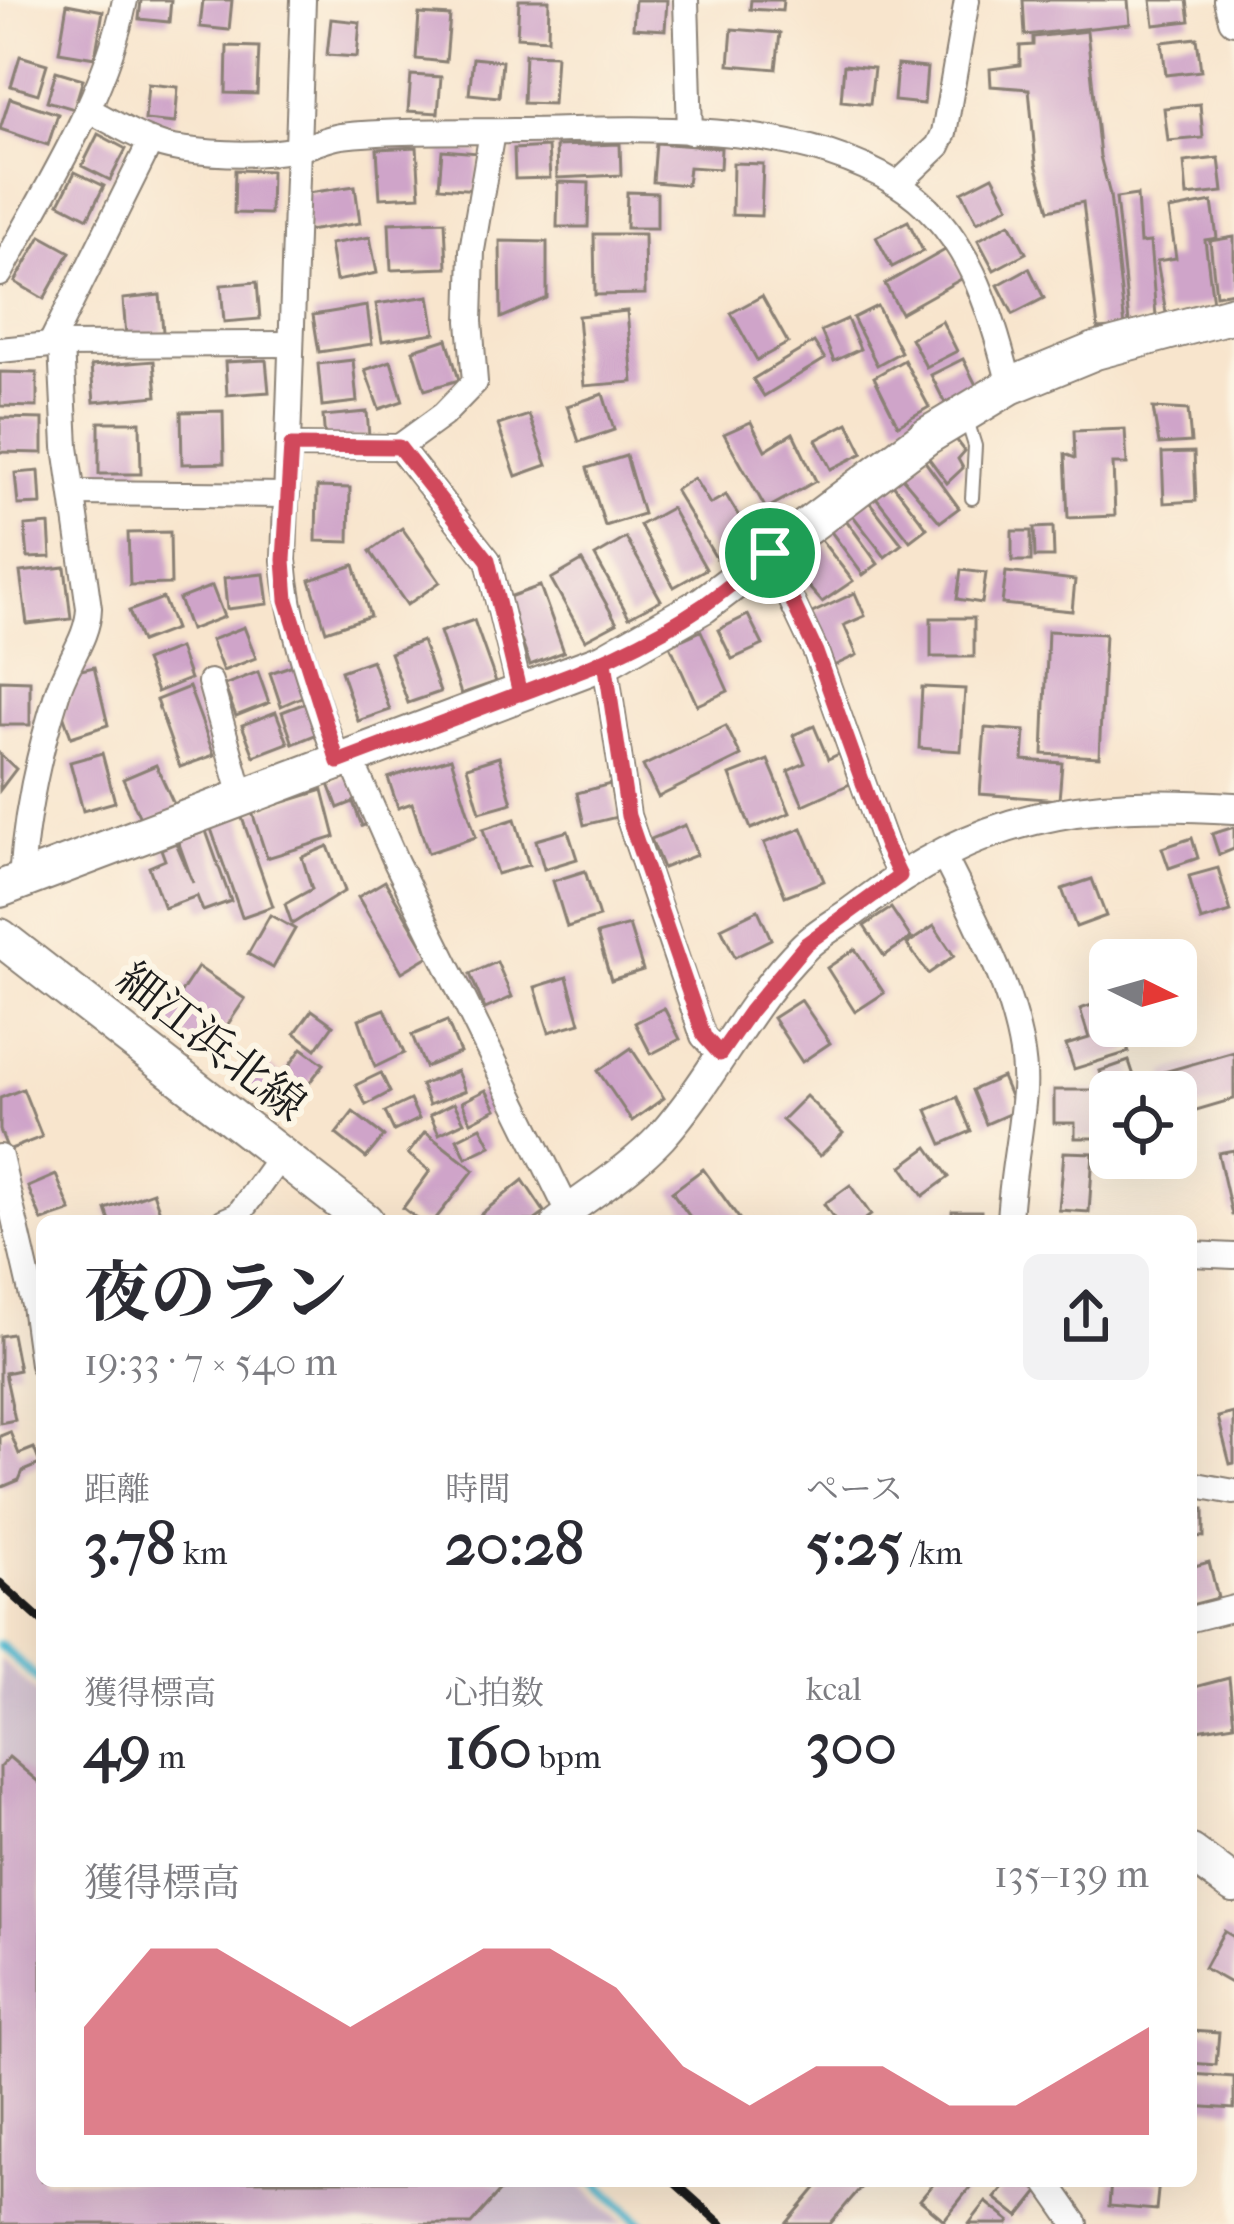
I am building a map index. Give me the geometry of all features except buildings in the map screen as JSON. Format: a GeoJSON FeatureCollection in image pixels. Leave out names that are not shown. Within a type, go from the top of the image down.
{"type":"FeatureCollection","features":[{"type":"Feature","properties":{"kind":"main road"},"geometry":{"type":"LineString","coordinates":[[10,884],[605,661],[703,605],[927,436],[1010,386],[1095,351],[1234,314]]}},
{"type":"Feature","properties":{"kind":"main road","name":"細江浜北線"},"geometry":{"type":"LineString","coordinates":[[0,937],[357,1215]]}},
{"type":"Feature","properties":{"kind":"main road"},"geometry":{"type":"LineString","coordinates":[[1197,1857],[1234,1885]]}},
{"type":"Feature","properties":{"kind":"street"},"geometry":{"type":"LineString","coordinates":[[0,274],[87,109],[118,34],[124,0]]}},
{"type":"Feature","properties":{"kind":"street"},"geometry":{"type":"LineString","coordinates":[[303,0],[295,150],[287,600],[344,760],[565,1215]]}},
{"type":"Feature","properties":{"kind":"street"},"geometry":{"type":"LineString","coordinates":[[686,0],[690,132]]}},
{"type":"Feature","properties":{"kind":"street"},"geometry":{"type":"LineString","coordinates":[[898,184],[938,146],[944,133],[967,0]]}},
{"type":"Feature","properties":{"kind":"street"},"geometry":{"type":"LineString","coordinates":[[1229,0],[1234,19]]}},
{"type":"Feature","properties":{"kind":"street"},"geometry":{"type":"LineString","coordinates":[[87,109],[174,149],[232,153],[295,150],[338,136],[491,132],[690,132],[778,139],[898,184],[929,210],[970,266],[998,335],[1010,386]]}},
{"type":"Feature","properties":{"kind":"street"},"geometry":{"type":"LineString","coordinates":[[291,446],[399,447],[476,382],[470,320],[472,250],[491,132]]}},
{"type":"Feature","properties":{"kind":"street"},"geometry":{"type":"LineString","coordinates":[[10,884],[41,748],[68,662],[88,632],[89,608],[56,345],[151,141]]}},
{"type":"Feature","properties":{"kind":"street"},"geometry":{"type":"LineString","coordinates":[[0,350],[56,345],[291,344]]}},
{"type":"Feature","properties":{"kind":"street"},"geometry":{"type":"LineString","coordinates":[[399,447],[488,560],[520,694]]}},
{"type":"Feature","properties":{"kind":"street"},"geometry":{"type":"LineString","coordinates":[[73,493],[287,495]]}},
{"type":"Feature","properties":{"kind":"street"},"geometry":{"type":"LineString","coordinates":[[770,553],[816,652],[900,876]]}},
{"type":"Feature","properties":{"kind":"street"},"geometry":{"type":"LineString","coordinates":[[605,661],[628,816],[704,1036],[720,1054]]}},
{"type":"Feature","properties":{"kind":"street"},"geometry":{"type":"LineString","coordinates":[[210,682],[242,797]]}},
{"type":"Feature","properties":{"kind":"street"},"geometry":{"type":"LineString","coordinates":[[570,1215],[662,1136],[750,1011],[806,944],[900,876],[1004,824],[1065,811],[1137,804],[1234,808]]}},
{"type":"Feature","properties":{"kind":"street"},"geometry":{"type":"LineString","coordinates":[[943,855],[986,938],[1022,1063],[1024,1088],[1009,1215]]}},
{"type":"Feature","properties":{"kind":"street"},"geometry":{"type":"LineString","coordinates":[[238,1215],[281,1155]]}},
{"type":"Feature","properties":{"kind":"street"},"geometry":{"type":"LineString","coordinates":[[0,1157],[36,1295]]}},
{"type":"Feature","properties":{"kind":"street"},"geometry":{"type":"LineString","coordinates":[[1197,1254],[1234,1256]]}},
{"type":"Feature","properties":{"kind":"street"},"geometry":{"type":"LineString","coordinates":[[1197,1485],[1234,1492]]}},
{"type":"Feature","properties":{"kind":"street"},"geometry":{"type":"LineString","coordinates":[[1197,1617],[1234,1608]]}},
{"type":"Feature","properties":{"kind":"street"},"geometry":{"type":"LineString","coordinates":[[1050,2187],[1076,2224]]}},
{"type":"Feature","properties":{"kind":"lane"},"geometry":{"type":"LineString","coordinates":[[964,413],[975,446],[972,498]]}},
{"type":"Feature","properties":{"kind":"shaded area"},"geometry":{"type":"Polygon","coordinates":[[[0,1659],[36,1692],[36,2187],[584,2187],[624,2224],[0,2224],[0,1659]]]}},
{"type":"Feature","properties":{"kind":"waterway"},"geometry":{"type":"LineString","coordinates":[[0,1645],[36,1678]]}},
{"type":"Feature","properties":{"kind":"waterway"},"geometry":{"type":"LineString","coordinates":[[602,2187],[642,2224]]}},
{"type":"Feature","properties":{"kind":"railway"},"geometry":{"type":"LineString","coordinates":[[0,1583],[36,1616]]}},
{"type":"Feature","properties":{"kind":"railway"},"geometry":{"type":"LineString","coordinates":[[680,2187],[721,2224]]}},
{"type":"Feature","properties":{"kind":"route"},"geometry":{"type":"LineString","coordinates":[[770,553],[703,605],[649,638],[520,694],[488,560],[399,447],[291,446],[284,560],[287,600],[338,762],[520,694],[605,661],[628,816],[704,1036],[720,1054],[806,944],[900,876],[816,652],[770,553]]}}]}
